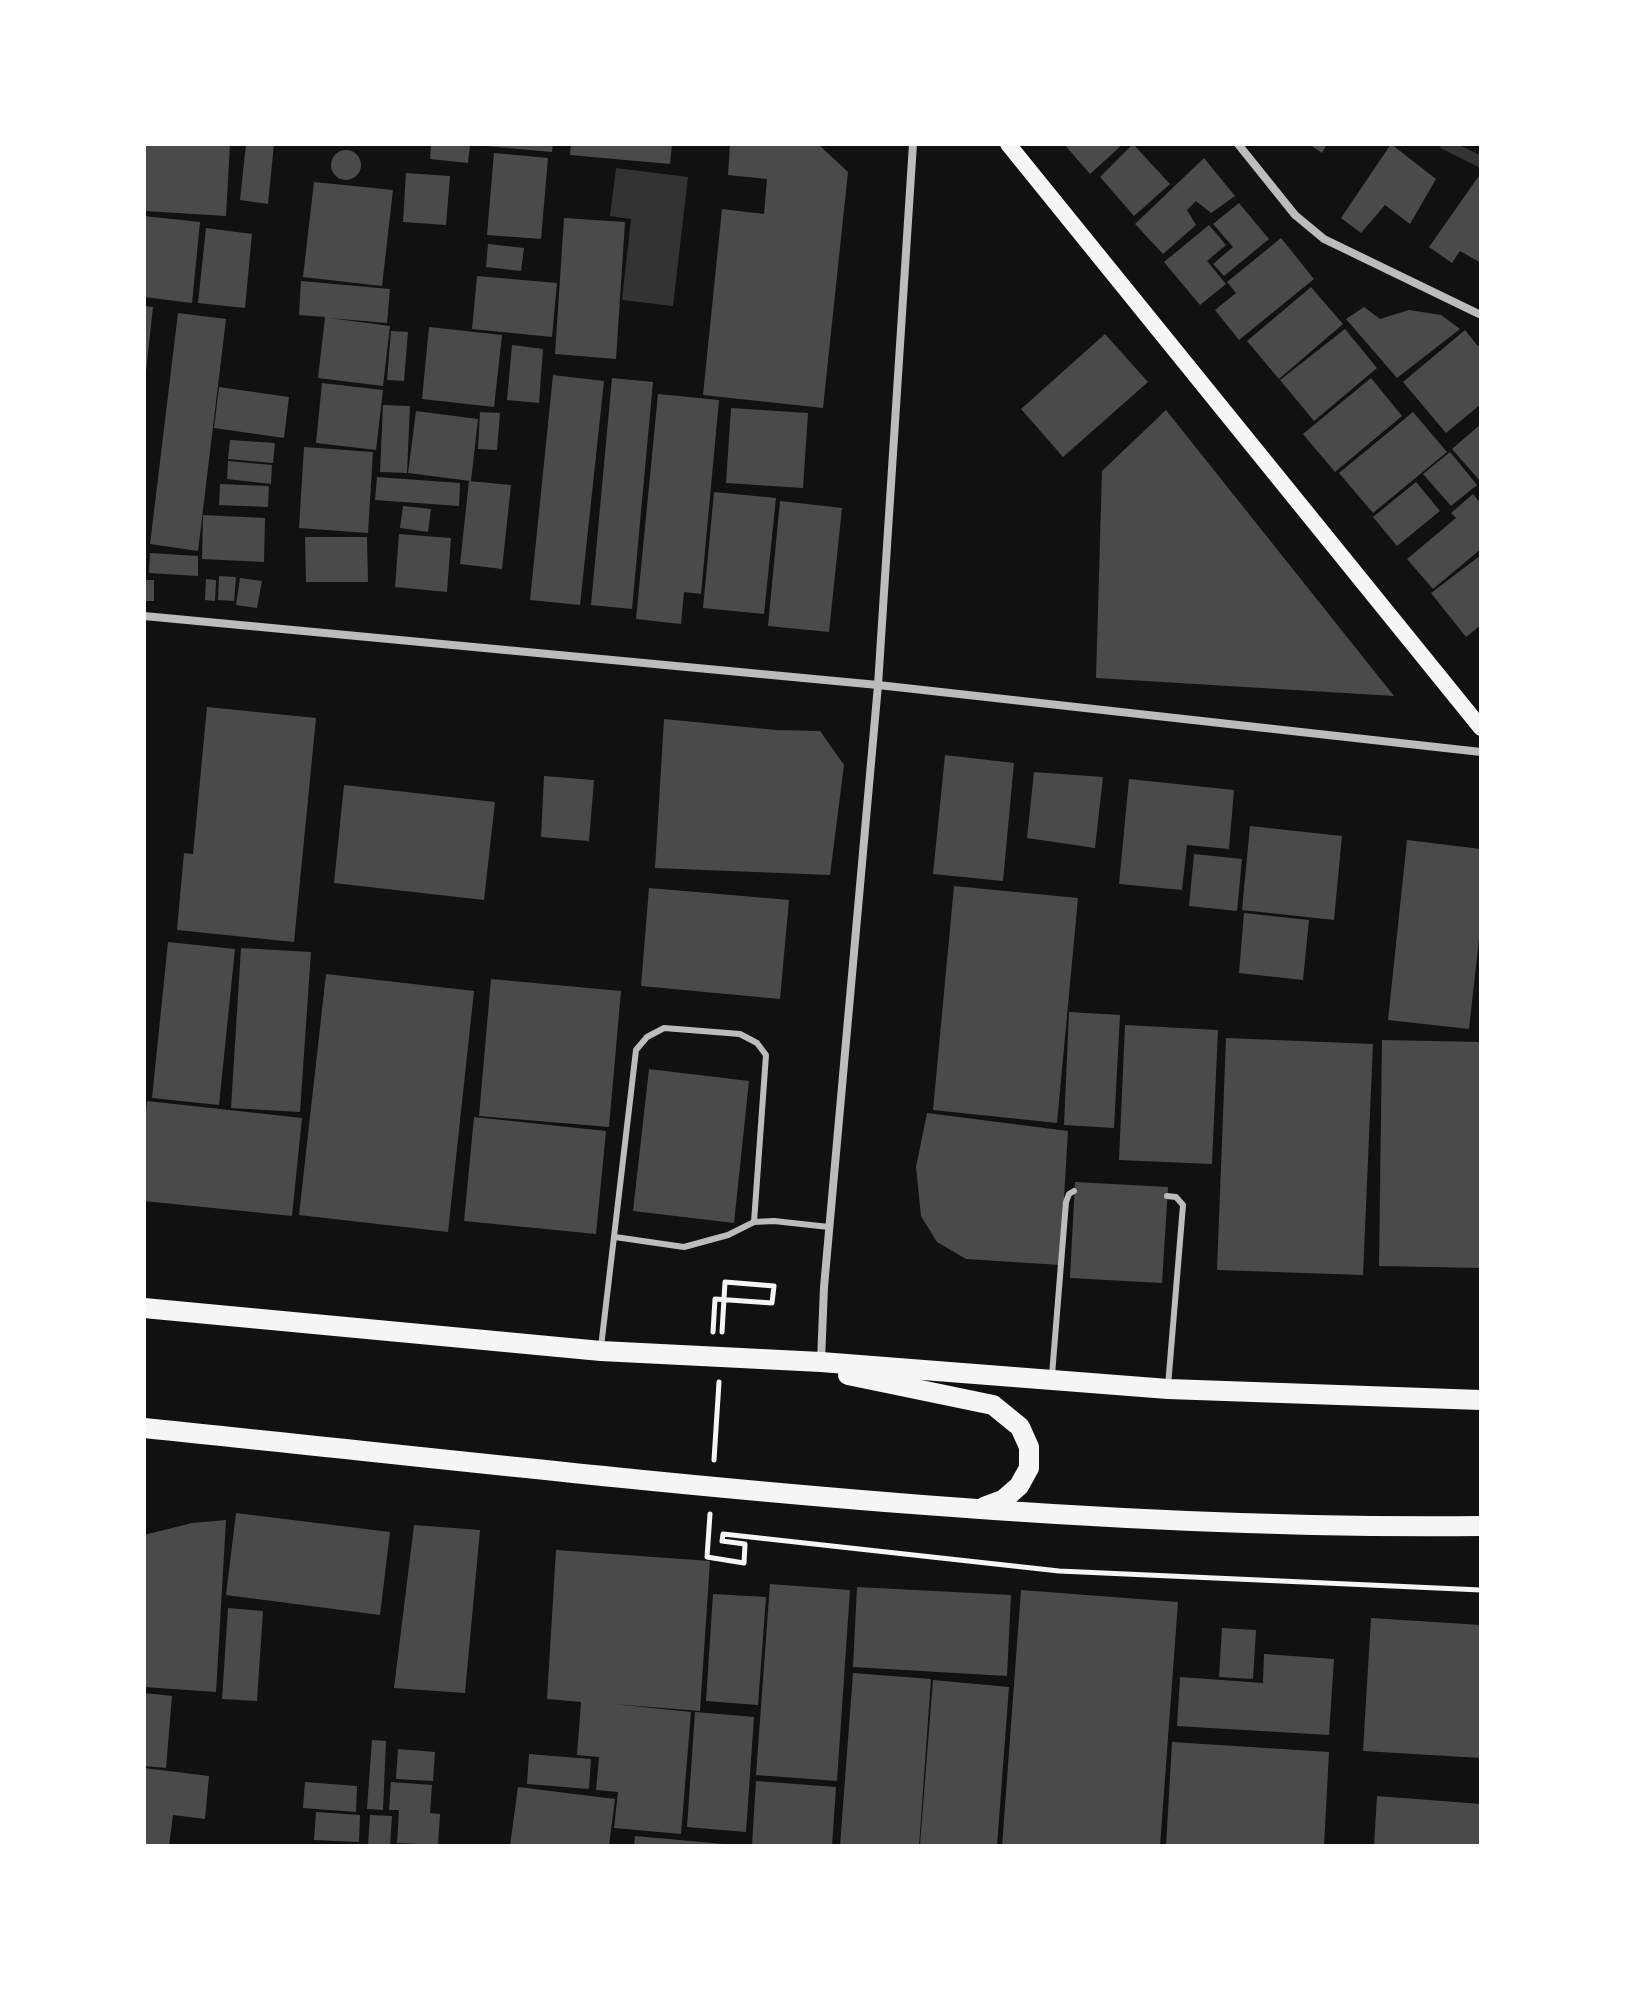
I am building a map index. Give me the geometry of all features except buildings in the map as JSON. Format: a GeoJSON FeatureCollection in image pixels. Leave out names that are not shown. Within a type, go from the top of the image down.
{"type":"FeatureCollection","features":[{"type":"Feature","properties":{"kind":"main road"},"geometry":{"type":"LineString","coordinates":[[1008,144],[1481,728]]}},
{"type":"Feature","properties":{"kind":"main road"},"geometry":{"type":"LineString","coordinates":[[144,1308],[601,1351],[821,1362],[1168,1389],[1481,1400]]}},
{"type":"Feature","properties":{"kind":"main road"},"geometry":{"type":"LineString","coordinates":[[770,1359],[993,1405],[1020,1427],[1029,1447],[1029,1468],[1019,1486],[1003,1500],[984,1507]]}},
{"type":"Feature","properties":{"kind":"main road"},"geometry":{"type":"LineString","coordinates":[[144,1428],[729,1488],[1137,1519],[1355,1527],[1481,1526]]}},
{"type":"Feature","properties":{"kind":"street"},"geometry":{"type":"LineString","coordinates":[[821,1362],[829,1227],[878,685],[913,144]]}},
{"type":"Feature","properties":{"kind":"street"},"geometry":{"type":"LineString","coordinates":[[1238,144],[1295,215],[1324,239],[1481,315]]}},
{"type":"Feature","properties":{"kind":"street"},"geometry":{"type":"LineString","coordinates":[[144,616],[878,685],[1481,752]]}},
{"type":"Feature","properties":{"kind":"lane"},"geometry":{"type":"LineString","coordinates":[[601,1351],[636,1050],[647,1037],[664,1028],[740,1034],[757,1043],[766,1055],[754,1222]]}},
{"type":"Feature","properties":{"kind":"lane"},"geometry":{"type":"LineString","coordinates":[[1052,1382],[1066,1202],[1074,1191]]}},
{"type":"Feature","properties":{"kind":"lane"},"geometry":{"type":"LineString","coordinates":[[1167,1196],[1176,1197],[1183,1205],[1168,1389]]}},
{"type":"Feature","properties":{"kind":"lane"},"geometry":{"type":"LineString","coordinates":[[615,1237],[684,1247],[728,1235],[754,1222],[829,1227]]}},
{"type":"Feature","properties":{"kind":"path"},"geometry":{"type":"LineString","coordinates":[[715,1299],[772,1303],[774,1286],[725,1282],[721,1343]]}},
{"type":"Feature","properties":{"kind":"path"},"geometry":{"type":"LineString","coordinates":[[713,1466],[719,1374]]}},
{"type":"Feature","properties":{"kind":"path"},"geometry":{"type":"LineString","coordinates":[[710,1512],[707,1557],[744,1563],[745,1544],[722,1541],[723,1534],[1059,1571],[1481,1590]]}},
{"type":"Feature","properties":{"kind":"shaded area"},"geometry":{"type":"Polygon","coordinates":[[[616,168],[688,177],[673,306],[622,300],[631,219],[610,216],[616,168]]]}},
{"type":"Feature","properties":{"kind":"waterway"},"geometry":{"type":"LineString","coordinates":[[1445,144],[1481,162]]}}]}
